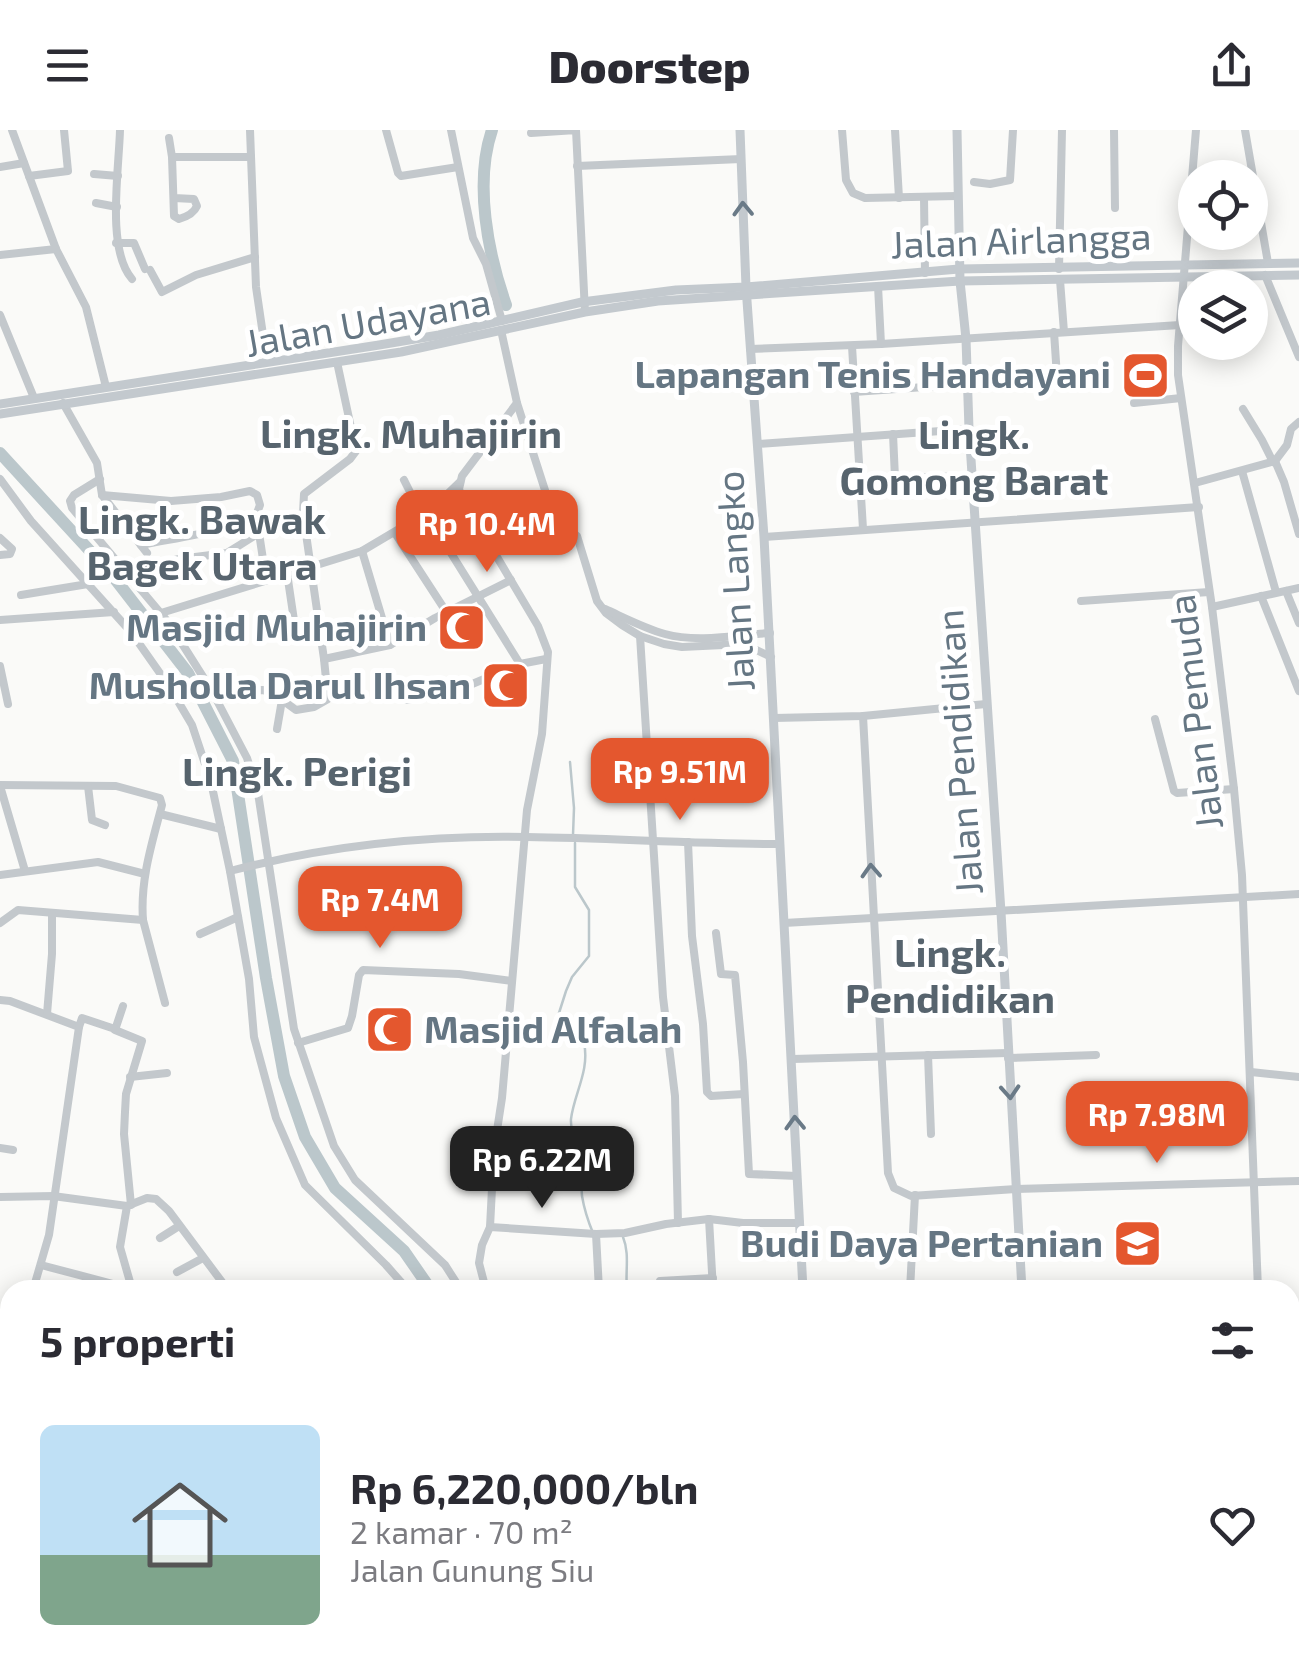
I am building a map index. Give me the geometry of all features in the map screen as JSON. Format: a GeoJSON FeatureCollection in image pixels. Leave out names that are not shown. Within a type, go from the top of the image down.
{"type":"FeatureCollection","features":[{"type":"Feature","properties":{"kind":"main road","name":"Jalan Langko"},"geometry":{"type":"LineString","coordinates":[[740,130],[803,1280]]}},
{"type":"Feature","properties":{"kind":"main road","name":"Jalan Pendidikan"},"geometry":{"type":"LineString","coordinates":[[957,130],[968,429],[1021,1280]]}},
{"type":"Feature","properties":{"kind":"main road","name":"Jalan Airlangga"},"geometry":{"type":"LineString","coordinates":[[1194,270],[1299,263]]}},
{"type":"Feature","properties":{"kind":"main road","name":"Jalan Airlangga"},"geometry":{"type":"LineString","coordinates":[[746,291],[925,273],[1178,271]]}},
{"type":"Feature","properties":{"kind":"main road","name":"Jalan Airlangga"},"geometry":{"type":"LineString","coordinates":[[746,291],[878,286],[960,275]]}},
{"type":"Feature","properties":{"kind":"main road","name":"Jalan Airlangga"},"geometry":{"type":"LineString","coordinates":[[1268,275],[1299,275]]}},
{"type":"Feature","properties":{"kind":"main road","name":"Jalan Udayana"},"geometry":{"type":"LineString","coordinates":[[0,404],[337,362],[428,346],[568,310],[676,290],[746,291]]}},
{"type":"Feature","properties":{"kind":"main road","name":"Jalan Udayana"},"geometry":{"type":"LineString","coordinates":[[0,414],[267,362],[507,325]]}},
{"type":"Feature","properties":{"kind":"street"},"geometry":{"type":"LineString","coordinates":[[12,130],[56,249],[86,307],[106,388]]}},
{"type":"Feature","properties":{"kind":"street"},"geometry":{"type":"LineString","coordinates":[[29,176],[68,171],[64,130]]}},
{"type":"Feature","properties":{"kind":"street"},"geometry":{"type":"LineString","coordinates":[[120,130],[116,242],[122,264],[132,279]]}},
{"type":"Feature","properties":{"kind":"street"},"geometry":{"type":"LineString","coordinates":[[250,130],[256,287],[267,362]]}},
{"type":"Feature","properties":{"kind":"street"},"geometry":{"type":"LineString","coordinates":[[386,130],[398,174],[458,167]]}},
{"type":"Feature","properties":{"kind":"street"},"geometry":{"type":"LineString","coordinates":[[451,130],[473,238],[507,325],[517,403],[552,512],[577,536],[601,607],[640,636],[664,644],[744,644],[771,657]]}},
{"type":"Feature","properties":{"kind":"street"},"geometry":{"type":"LineString","coordinates":[[531,132],[576,130],[584,307]]}},
{"type":"Feature","properties":{"kind":"street"},"geometry":{"type":"LineString","coordinates":[[842,130],[846,180],[853,193],[865,198],[957,196]]}},
{"type":"Feature","properties":{"kind":"street"},"geometry":{"type":"LineString","coordinates":[[895,130],[899,198]]}},
{"type":"Feature","properties":{"kind":"street"},"geometry":{"type":"LineString","coordinates":[[974,182],[1010,180],[1012,130]]}},
{"type":"Feature","properties":{"kind":"street"},"geometry":{"type":"LineString","coordinates":[[1062,130],[1060,274],[1064,332]]}},
{"type":"Feature","properties":{"kind":"street"},"geometry":{"type":"LineString","coordinates":[[1114,130],[1114,208]]}},
{"type":"Feature","properties":{"kind":"street","name":"Jalan Pemuda"},"geometry":{"type":"LineString","coordinates":[[1184,270],[1196,130]]}},
{"type":"Feature","properties":{"kind":"street"},"geometry":{"type":"LineString","coordinates":[[1245,130],[1268,263]]}},
{"type":"Feature","properties":{"kind":"street"},"geometry":{"type":"LineString","coordinates":[[169,138],[174,216],[184,218],[194,212],[198,203],[194,199],[174,198]]}},
{"type":"Feature","properties":{"kind":"street"},"geometry":{"type":"LineString","coordinates":[[172,157],[251,156]]}},
{"type":"Feature","properties":{"kind":"street"},"geometry":{"type":"LineString","coordinates":[[577,166],[741,159]]}},
{"type":"Feature","properties":{"kind":"street"},"geometry":{"type":"LineString","coordinates":[[0,167],[24,163]]}},
{"type":"Feature","properties":{"kind":"street"},"geometry":{"type":"LineString","coordinates":[[94,174],[118,176]]}},
{"type":"Feature","properties":{"kind":"street"},"geometry":{"type":"LineString","coordinates":[[924,197],[925,273]]}},
{"type":"Feature","properties":{"kind":"street"},"geometry":{"type":"LineString","coordinates":[[96,203],[117,207]]}},
{"type":"Feature","properties":{"kind":"street"},"geometry":{"type":"LineString","coordinates":[[116,242],[134,244],[162,292],[196,275],[254,257]]}},
{"type":"Feature","properties":{"kind":"street"},"geometry":{"type":"LineString","coordinates":[[0,255],[56,249]]}},
{"type":"Feature","properties":{"kind":"street"},"geometry":{"type":"LineString","coordinates":[[1268,282],[1299,357]]}},
{"type":"Feature","properties":{"kind":"street"},"geometry":{"type":"LineString","coordinates":[[878,286],[881,344]]}},
{"type":"Feature","properties":{"kind":"street"},"geometry":{"type":"LineString","coordinates":[[1,319],[34,398]]}},
{"type":"Feature","properties":{"kind":"street"},"geometry":{"type":"LineString","coordinates":[[750,349],[1178,325]]}},
{"type":"Feature","properties":{"kind":"street"},"geometry":{"type":"LineString","coordinates":[[1054,332],[1057,377]]}},
{"type":"Feature","properties":{"kind":"street"},"geometry":{"type":"LineString","coordinates":[[852,346],[863,529]]}},
{"type":"Feature","properties":{"kind":"street"},"geometry":{"type":"LineString","coordinates":[[0,355],[14,354]]}},
{"type":"Feature","properties":{"kind":"street","name":"Jalan Pemuda"},"geometry":{"type":"LineString","coordinates":[[1179,360],[1234,789],[1243,897],[1258,1280]]}},
{"type":"Feature","properties":{"kind":"street"},"geometry":{"type":"LineString","coordinates":[[212,690],[264,690],[293,709],[302,710],[328,700],[302,498],[356,451],[337,362]]}},
{"type":"Feature","properties":{"kind":"street"},"geometry":{"type":"LineString","coordinates":[[854,392],[967,384]]}},
{"type":"Feature","properties":{"kind":"street"},"geometry":{"type":"LineString","coordinates":[[1134,403],[1181,398]]}},
{"type":"Feature","properties":{"kind":"street"},"geometry":{"type":"LineString","coordinates":[[63,403],[97,463],[102,495],[144,548],[236,524],[260,510],[259,499],[252,492],[171,501],[102,495]]}},
{"type":"Feature","properties":{"kind":"street"},"geometry":{"type":"LineString","coordinates":[[161,613],[362,551],[395,533],[424,515],[460,482],[517,403]]}},
{"type":"Feature","properties":{"kind":"street"},"geometry":{"type":"LineString","coordinates":[[1243,410],[1274,462],[1296,514],[1299,534]]}},
{"type":"Feature","properties":{"kind":"street"},"geometry":{"type":"LineString","coordinates":[[1195,483],[1274,462],[1286,446],[1291,429],[1299,422]]}},
{"type":"Feature","properties":{"kind":"street"},"geometry":{"type":"LineString","coordinates":[[758,444],[968,429]]}},
{"type":"Feature","properties":{"kind":"street"},"geometry":{"type":"LineString","coordinates":[[893,434],[896,478],[973,476]]}},
{"type":"Feature","properties":{"kind":"street"},"geometry":{"type":"LineString","coordinates":[[1242,471],[1276,592]]}},
{"type":"Feature","properties":{"kind":"street"},"geometry":{"type":"LineString","coordinates":[[100,479],[74,495],[70,504],[161,613],[212,690],[254,775],[298,1043],[334,1146],[355,1180],[445,1265],[455,1280]]}},
{"type":"Feature","properties":{"kind":"street"},"geometry":{"type":"LineString","coordinates":[[0,480],[31,521],[114,612],[192,724],[235,870],[258,1057],[276,1118],[305,1185],[400,1280]]}},
{"type":"Feature","properties":{"kind":"street"},"geometry":{"type":"LineString","coordinates":[[404,480],[520,664]]}},
{"type":"Feature","properties":{"kind":"street"},"geometry":{"type":"LineString","coordinates":[[460,482],[460,495],[544,636],[548,652],[542,734],[524,837],[490,1227],[479,1263],[483,1280]]}},
{"type":"Feature","properties":{"kind":"street"},"geometry":{"type":"LineString","coordinates":[[764,537],[1198,507]]}},
{"type":"Feature","properties":{"kind":"street"},"geometry":{"type":"LineString","coordinates":[[484,533],[552,512]]}},
{"type":"Feature","properties":{"kind":"street"},"geometry":{"type":"LineString","coordinates":[[133,580],[154,565],[222,555],[302,513]]}},
{"type":"Feature","properties":{"kind":"street"},"geometry":{"type":"LineString","coordinates":[[395,533],[447,613]]}},
{"type":"Feature","properties":{"kind":"street"},"geometry":{"type":"LineString","coordinates":[[260,534],[266,579]]}},
{"type":"Feature","properties":{"kind":"street"},"geometry":{"type":"LineString","coordinates":[[0,538],[10,544],[12,551],[0,555]]}},
{"type":"Feature","properties":{"kind":"street"},"geometry":{"type":"LineString","coordinates":[[362,551],[390,645]]}},
{"type":"Feature","properties":{"kind":"street"},"geometry":{"type":"LineString","coordinates":[[287,573],[295,627]]}},
{"type":"Feature","properties":{"kind":"street"},"geometry":{"type":"LineString","coordinates":[[324,659],[390,645],[511,580]]}},
{"type":"Feature","properties":{"kind":"street"},"geometry":{"type":"LineString","coordinates":[[21,595],[88,584]]}},
{"type":"Feature","properties":{"kind":"street"},"geometry":{"type":"LineString","coordinates":[[1212,607],[1299,588]]}},
{"type":"Feature","properties":{"kind":"street"},"geometry":{"type":"LineString","coordinates":[[1286,591],[1299,623]]}},
{"type":"Feature","properties":{"kind":"street"},"geometry":{"type":"LineString","coordinates":[[1081,601],[1210,592]]}},
{"type":"Feature","properties":{"kind":"street"},"geometry":{"type":"LineString","coordinates":[[1262,596],[1299,692]]}},
{"type":"Feature","properties":{"kind":"street"},"geometry":{"type":"LineString","coordinates":[[601,607],[668,635],[770,633]]}},
{"type":"Feature","properties":{"kind":"street"},"geometry":{"type":"LineString","coordinates":[[0,620],[114,612]]}},
{"type":"Feature","properties":{"kind":"street"},"geometry":{"type":"LineString","coordinates":[[640,636],[663,997],[676,1108],[678,1222]]}},
{"type":"Feature","properties":{"kind":"street"},"geometry":{"type":"LineString","coordinates":[[406,700],[446,695],[520,664],[546,660]]}},
{"type":"Feature","properties":{"kind":"street"},"geometry":{"type":"LineString","coordinates":[[0,666],[8,704]]}},
{"type":"Feature","properties":{"kind":"street"},"geometry":{"type":"LineString","coordinates":[[277,729],[282,700]]}},
{"type":"Feature","properties":{"kind":"street"},"geometry":{"type":"LineString","coordinates":[[774,718],[863,716],[986,704]]}},
{"type":"Feature","properties":{"kind":"street"},"geometry":{"type":"LineString","coordinates":[[863,716],[888,1176],[898,1190],[916,1195],[1016,1188],[1299,1182]]}},
{"type":"Feature","properties":{"kind":"street"},"geometry":{"type":"LineString","coordinates":[[1155,719],[1174,791],[1234,789]]}},
{"type":"Feature","properties":{"kind":"street"},"geometry":{"type":"LineString","coordinates":[[24,871],[0,786],[116,786],[158,797],[160,814],[142,897],[143,920],[165,1003]]}},
{"type":"Feature","properties":{"kind":"street"},"geometry":{"type":"LineString","coordinates":[[88,786],[90,816],[105,826]]}},
{"type":"Feature","properties":{"kind":"street"},"geometry":{"type":"LineString","coordinates":[[160,814],[221,829]]}},
{"type":"Feature","properties":{"kind":"street"},"geometry":{"type":"LineString","coordinates":[[235,870],[318,852],[385,844],[524,837],[780,844]]}},
{"type":"Feature","properties":{"kind":"street"},"geometry":{"type":"LineString","coordinates":[[688,842],[692,936],[708,1095],[744,1094]]}},
{"type":"Feature","properties":{"kind":"street"},"geometry":{"type":"LineString","coordinates":[[0,875],[98,862],[144,874]]}},
{"type":"Feature","properties":{"kind":"street"},"geometry":{"type":"LineString","coordinates":[[784,922],[1299,894]]}},
{"type":"Feature","properties":{"kind":"street"},"geometry":{"type":"LineString","coordinates":[[0,923],[18,910],[143,920]]}},
{"type":"Feature","properties":{"kind":"street"},"geometry":{"type":"LineString","coordinates":[[46,1014],[52,914]]}},
{"type":"Feature","properties":{"kind":"street"},"geometry":{"type":"LineString","coordinates":[[200,934],[238,917]]}},
{"type":"Feature","properties":{"kind":"street"},"geometry":{"type":"LineString","coordinates":[[716,933],[721,974],[735,975],[749,1174],[797,1176]]}},
{"type":"Feature","properties":{"kind":"street"},"geometry":{"type":"LineString","coordinates":[[298,1043],[348,1028],[359,974],[364,970],[459,974],[512,981]]}},
{"type":"Feature","properties":{"kind":"street"},"geometry":{"type":"LineString","coordinates":[[0,1000],[79,1026]]}},
{"type":"Feature","properties":{"kind":"street"},"geometry":{"type":"LineString","coordinates":[[115,1028],[123,1006]]}},
{"type":"Feature","properties":{"kind":"street"},"geometry":{"type":"LineString","coordinates":[[37,1280],[49,1235],[79,1026],[84,1018],[142,1040],[126,1094],[124,1134],[129,1206],[120,1247],[129,1280]]}},
{"type":"Feature","properties":{"kind":"street"},"geometry":{"type":"LineString","coordinates":[[792,1059],[1096,1054]]}},
{"type":"Feature","properties":{"kind":"street"},"geometry":{"type":"LineString","coordinates":[[928,1055],[931,1134]]}},
{"type":"Feature","properties":{"kind":"street"},"geometry":{"type":"LineString","coordinates":[[130,1077],[167,1072]]}},
{"type":"Feature","properties":{"kind":"street"},"geometry":{"type":"LineString","coordinates":[[1251,1072],[1299,1076]]}},
{"type":"Feature","properties":{"kind":"street"},"geometry":{"type":"LineString","coordinates":[[0,1148],[13,1150]]}},
{"type":"Feature","properties":{"kind":"street"},"geometry":{"type":"LineString","coordinates":[[911,1280],[916,1195]]}},
{"type":"Feature","properties":{"kind":"street"},"geometry":{"type":"LineString","coordinates":[[0,1197],[53,1196],[129,1206],[146,1198],[156,1199],[220,1280]]}},
{"type":"Feature","properties":{"kind":"street"},"geometry":{"type":"LineString","coordinates":[[490,1227],[595,1235],[709,1219],[743,1224],[800,1223]]}},
{"type":"Feature","properties":{"kind":"street"},"geometry":{"type":"LineString","coordinates":[[677,1280],[712,1278],[709,1219]]}},
{"type":"Feature","properties":{"kind":"street"},"geometry":{"type":"LineString","coordinates":[[160,1238],[179,1226]]}},
{"type":"Feature","properties":{"kind":"street"},"geometry":{"type":"LineString","coordinates":[[595,1235],[599,1280]]}},
{"type":"Feature","properties":{"kind":"street"},"geometry":{"type":"LineString","coordinates":[[177,1272],[203,1258]]}},
{"type":"Feature","properties":{"kind":"street"},"geometry":{"type":"LineString","coordinates":[[41,1266],[93,1280]]}},
{"type":"Feature","properties":{"kind":"waterway"},"geometry":{"type":"LineString","coordinates":[[492,130],[484,195],[494,264],[506,305]]}},
{"type":"Feature","properties":{"kind":"waterway"},"geometry":{"type":"LineString","coordinates":[[0,453],[112,575],[188,673],[233,761],[284,1076],[305,1137],[335,1188],[404,1251],[424,1280]]}},
{"type":"Feature","properties":{"kind":"waterway"},"geometry":{"type":"LineString","coordinates":[[570,762],[573,835]]}},
{"type":"Feature","properties":{"kind":"waterway"},"geometry":{"type":"LineString","coordinates":[[575,843],[575,887],[589,910],[589,956],[572,977],[559,1013],[562,1025],[579,1033],[584,1043],[585,1063],[571,1124],[580,1157],[583,1201],[593,1233]]}},
{"type":"Feature","properties":{"kind":"waterway"},"geometry":{"type":"LineString","coordinates":[[623,1237],[627,1280]]}},
{"type":"Feature","properties":{"kind":"place","name":"Lapangan Tenis Handayani"},"geometry":{"type":"Point","coordinates":[1146,375]}},
{"type":"Feature","properties":{"kind":"place","name":"Masjid Muhajirin"},"geometry":{"type":"Point","coordinates":[462,628]}},
{"type":"Feature","properties":{"kind":"place","name":"Musholla Darul Ihsan"},"geometry":{"type":"Point","coordinates":[506,686]}},
{"type":"Feature","properties":{"kind":"place","name":"Masjid Alfalah"},"geometry":{"type":"Point","coordinates":[389,1030]}},
{"type":"Feature","properties":{"kind":"place","name":"Budi Daya Pertanian"},"geometry":{"type":"Point","coordinates":[1138,1244]}},
{"type":"Feature","properties":{"kind":"district","name":"Lingk. Muhajirin"},"geometry":{"type":"Point","coordinates":[411,434]}},
{"type":"Feature","properties":{"kind":"district","name":"Lingk. Gomong Barat"},"geometry":{"type":"Point","coordinates":[974,458]}},
{"type":"Feature","properties":{"kind":"district","name":"Lingk. Bawak Bagek Utara"},"geometry":{"type":"Point","coordinates":[202,543]}},
{"type":"Feature","properties":{"kind":"district","name":"Lingk. Perigi"},"geometry":{"type":"Point","coordinates":[297,772]}},
{"type":"Feature","properties":{"kind":"district","name":"Lingk. Pendidikan"},"geometry":{"type":"Point","coordinates":[950,976]}}]}
